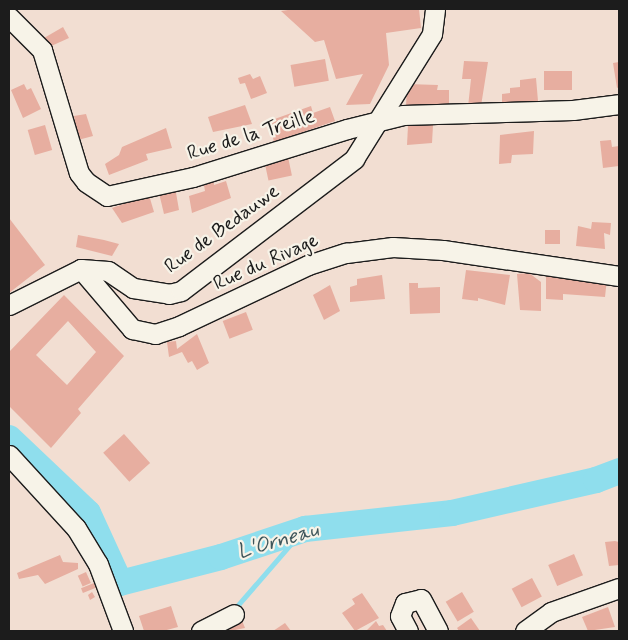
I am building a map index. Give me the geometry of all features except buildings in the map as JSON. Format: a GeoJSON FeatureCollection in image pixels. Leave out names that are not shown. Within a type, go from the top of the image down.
{"type":"FeatureCollection","features":[{"type":"Feature","properties":{"kind":"street","name":"Rue de Bedauwe"},"geometry":{"type":"LineString","coordinates":[[81,269],[108,271],[133,288],[169,294],[181,291],[354,160],[381,120],[432,34],[435,9]]}},
{"type":"Feature","properties":{"kind":"street","name":"Rue de la Treille"},"geometry":{"type":"LineString","coordinates":[[9,17],[42,50],[79,173],[86,182],[107,196],[193,177],[381,120],[404,115],[573,110],[619,104]]}},
{"type":"Feature","properties":{"kind":"street","name":"Rue du Rivage"},"geometry":{"type":"LineString","coordinates":[[81,269],[132,329],[154,334],[179,326],[308,265],[346,253],[393,247],[443,250],[619,276]]}},
{"type":"Feature","properties":{"kind":"street"},"geometry":{"type":"LineString","coordinates":[[9,305],[81,269]]}},
{"type":"Feature","properties":{"kind":"street"},"geometry":{"type":"LineString","coordinates":[[9,455],[76,528],[98,564],[123,631]]}},
{"type":"Feature","properties":{"kind":"street"},"geometry":{"type":"LineString","coordinates":[[525,631],[550,612],[619,588]]}},
{"type":"Feature","properties":{"kind":"street"},"geometry":{"type":"LineString","coordinates":[[408,631],[400,616],[405,603],[421,599],[438,631]]}},
{"type":"Feature","properties":{"kind":"street"},"geometry":{"type":"LineString","coordinates":[[200,631],[234,614]]}},
{"type":"Feature","properties":{"kind":"waterway","name":"L'Orneau"},"geometry":{"type":"LineString","coordinates":[[9,438],[88,513],[120,583],[221,557],[305,529],[452,513],[596,480],[619,471]]}},
{"type":"Feature","properties":{"kind":"waterway"},"geometry":{"type":"LineString","coordinates":[[238,605],[302,531]]}}]}
